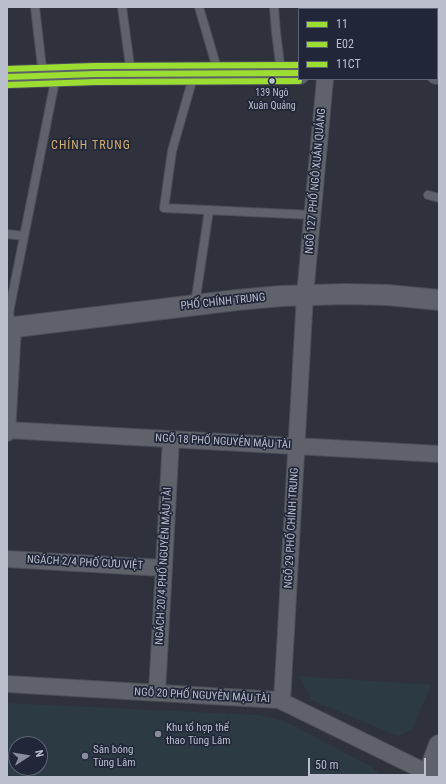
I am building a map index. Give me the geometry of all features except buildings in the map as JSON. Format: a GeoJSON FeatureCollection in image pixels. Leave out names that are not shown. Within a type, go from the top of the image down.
{"type":"FeatureCollection","features":[{"type":"Feature","properties":{"kind":"main road"},"geometry":{"type":"LineString","coordinates":[[7,77],[194,73],[290,73]]}},
{"type":"Feature","properties":{"kind":"street","name":"NGÕ 127 PHỐ NGÔ XUÂN QUẢNG"},"geometry":{"type":"LineString","coordinates":[[306,289],[325,80]]}},
{"type":"Feature","properties":{"kind":"street","name":"PHỐ CHÍNH TRUNG"},"geometry":{"type":"LineString","coordinates":[[10,328],[237,300],[306,289],[346,294],[388,295],[439,300]]}},
{"type":"Feature","properties":{"kind":"street","name":"NGÕ 29 PHỐ CHÍNH TRUNG"},"geometry":{"type":"LineString","coordinates":[[282,701],[306,289]]}},
{"type":"Feature","properties":{"kind":"street"},"geometry":{"type":"LineString","coordinates":[[7,431],[10,328]]}},
{"type":"Feature","properties":{"kind":"street","name":"NGÕ 18 PHỐ NGUYỄN MẬU TÀI"},"geometry":{"type":"LineString","coordinates":[[7,431],[439,454]]}},
{"type":"Feature","properties":{"kind":"street","name":"NGÁCH 20/4 PHỐ NGUYỄN MẬU TÀI"},"geometry":{"type":"LineString","coordinates":[[157,693],[171,439]]}},
{"type":"Feature","properties":{"kind":"street","name":"NGÁCH 2/4 PHỐ CỬU VIỆT"},"geometry":{"type":"LineString","coordinates":[[7,559],[163,568]]}},
{"type":"Feature","properties":{"kind":"street","name":"NGÕ 20 PHỐ NGUYỄN MẬU TÀI"},"geometry":{"type":"LineString","coordinates":[[7,684],[282,701],[427,775]]}},
{"type":"Feature","properties":{"kind":"street"},"geometry":{"type":"LineString","coordinates":[[427,775],[439,745]]}},
{"type":"Feature","properties":{"kind":"lane"},"geometry":{"type":"LineString","coordinates":[[10,328],[10,308],[24,236],[50,76],[35,7]]}},
{"type":"Feature","properties":{"kind":"lane"},"geometry":{"type":"LineString","coordinates":[[122,7],[131,74]]}},
{"type":"Feature","properties":{"kind":"lane"},"geometry":{"type":"LineString","coordinates":[[199,7],[218,73]]}},
{"type":"Feature","properties":{"kind":"lane"},"geometry":{"type":"LineString","coordinates":[[274,7],[276,32],[290,73]]}},
{"type":"Feature","properties":{"kind":"lane"},"geometry":{"type":"LineString","coordinates":[[194,73],[172,151],[164,208],[313,215]]}},
{"type":"Feature","properties":{"kind":"lane"},"geometry":{"type":"LineString","coordinates":[[428,195],[439,198]]}},
{"type":"Feature","properties":{"kind":"lane"},"geometry":{"type":"LineString","coordinates":[[195,305],[209,210]]}},
{"type":"Feature","properties":{"kind":"lane"},"geometry":{"type":"LineString","coordinates":[[7,234],[24,236]]}},
{"type":"Feature","properties":{"kind":"shaded area"},"geometry":{"type":"Polygon","coordinates":[[[299,676],[431,685],[412,729],[398,736],[312,700],[299,676]]]}},
{"type":"Feature","properties":{"kind":"shaded area","name":"Khu tổ hợp thể thao Tùng Lâm"},"geometry":{"type":"Polygon","coordinates":[[[7,703],[259,715],[288,723],[372,767],[382,777],[7,777],[7,703]]]}},
{"type":"Feature","properties":{"kind":"transit line","name":"11CT"},"geometry":{"type":"LineString","coordinates":[[7,69],[95,66],[298,65]]}},
{"type":"Feature","properties":{"kind":"transit line","name":"11"},"geometry":{"type":"LineString","coordinates":[[7,77],[95,74],[298,73]]}},
{"type":"Feature","properties":{"kind":"transit line","name":"E02"},"geometry":{"type":"LineString","coordinates":[[7,85],[95,82],[299,81]]}},
{"type":"Feature","properties":{"kind":"place","name":"139 Ngô Xuân Quảng"},"geometry":{"type":"Point","coordinates":[272,81]}},
{"type":"Feature","properties":{"kind":"place","name":"Khu tổ hợp thể thao Tùng Lâm"},"geometry":{"type":"Point","coordinates":[158,734]}},
{"type":"Feature","properties":{"kind":"place","name":"Sân bóng Tùng Lâm"},"geometry":{"type":"Point","coordinates":[85,756]}},
{"type":"Feature","properties":{"kind":"district","name":"CHÍNH TRUNG"},"geometry":{"type":"Point","coordinates":[91,146]}}]}
